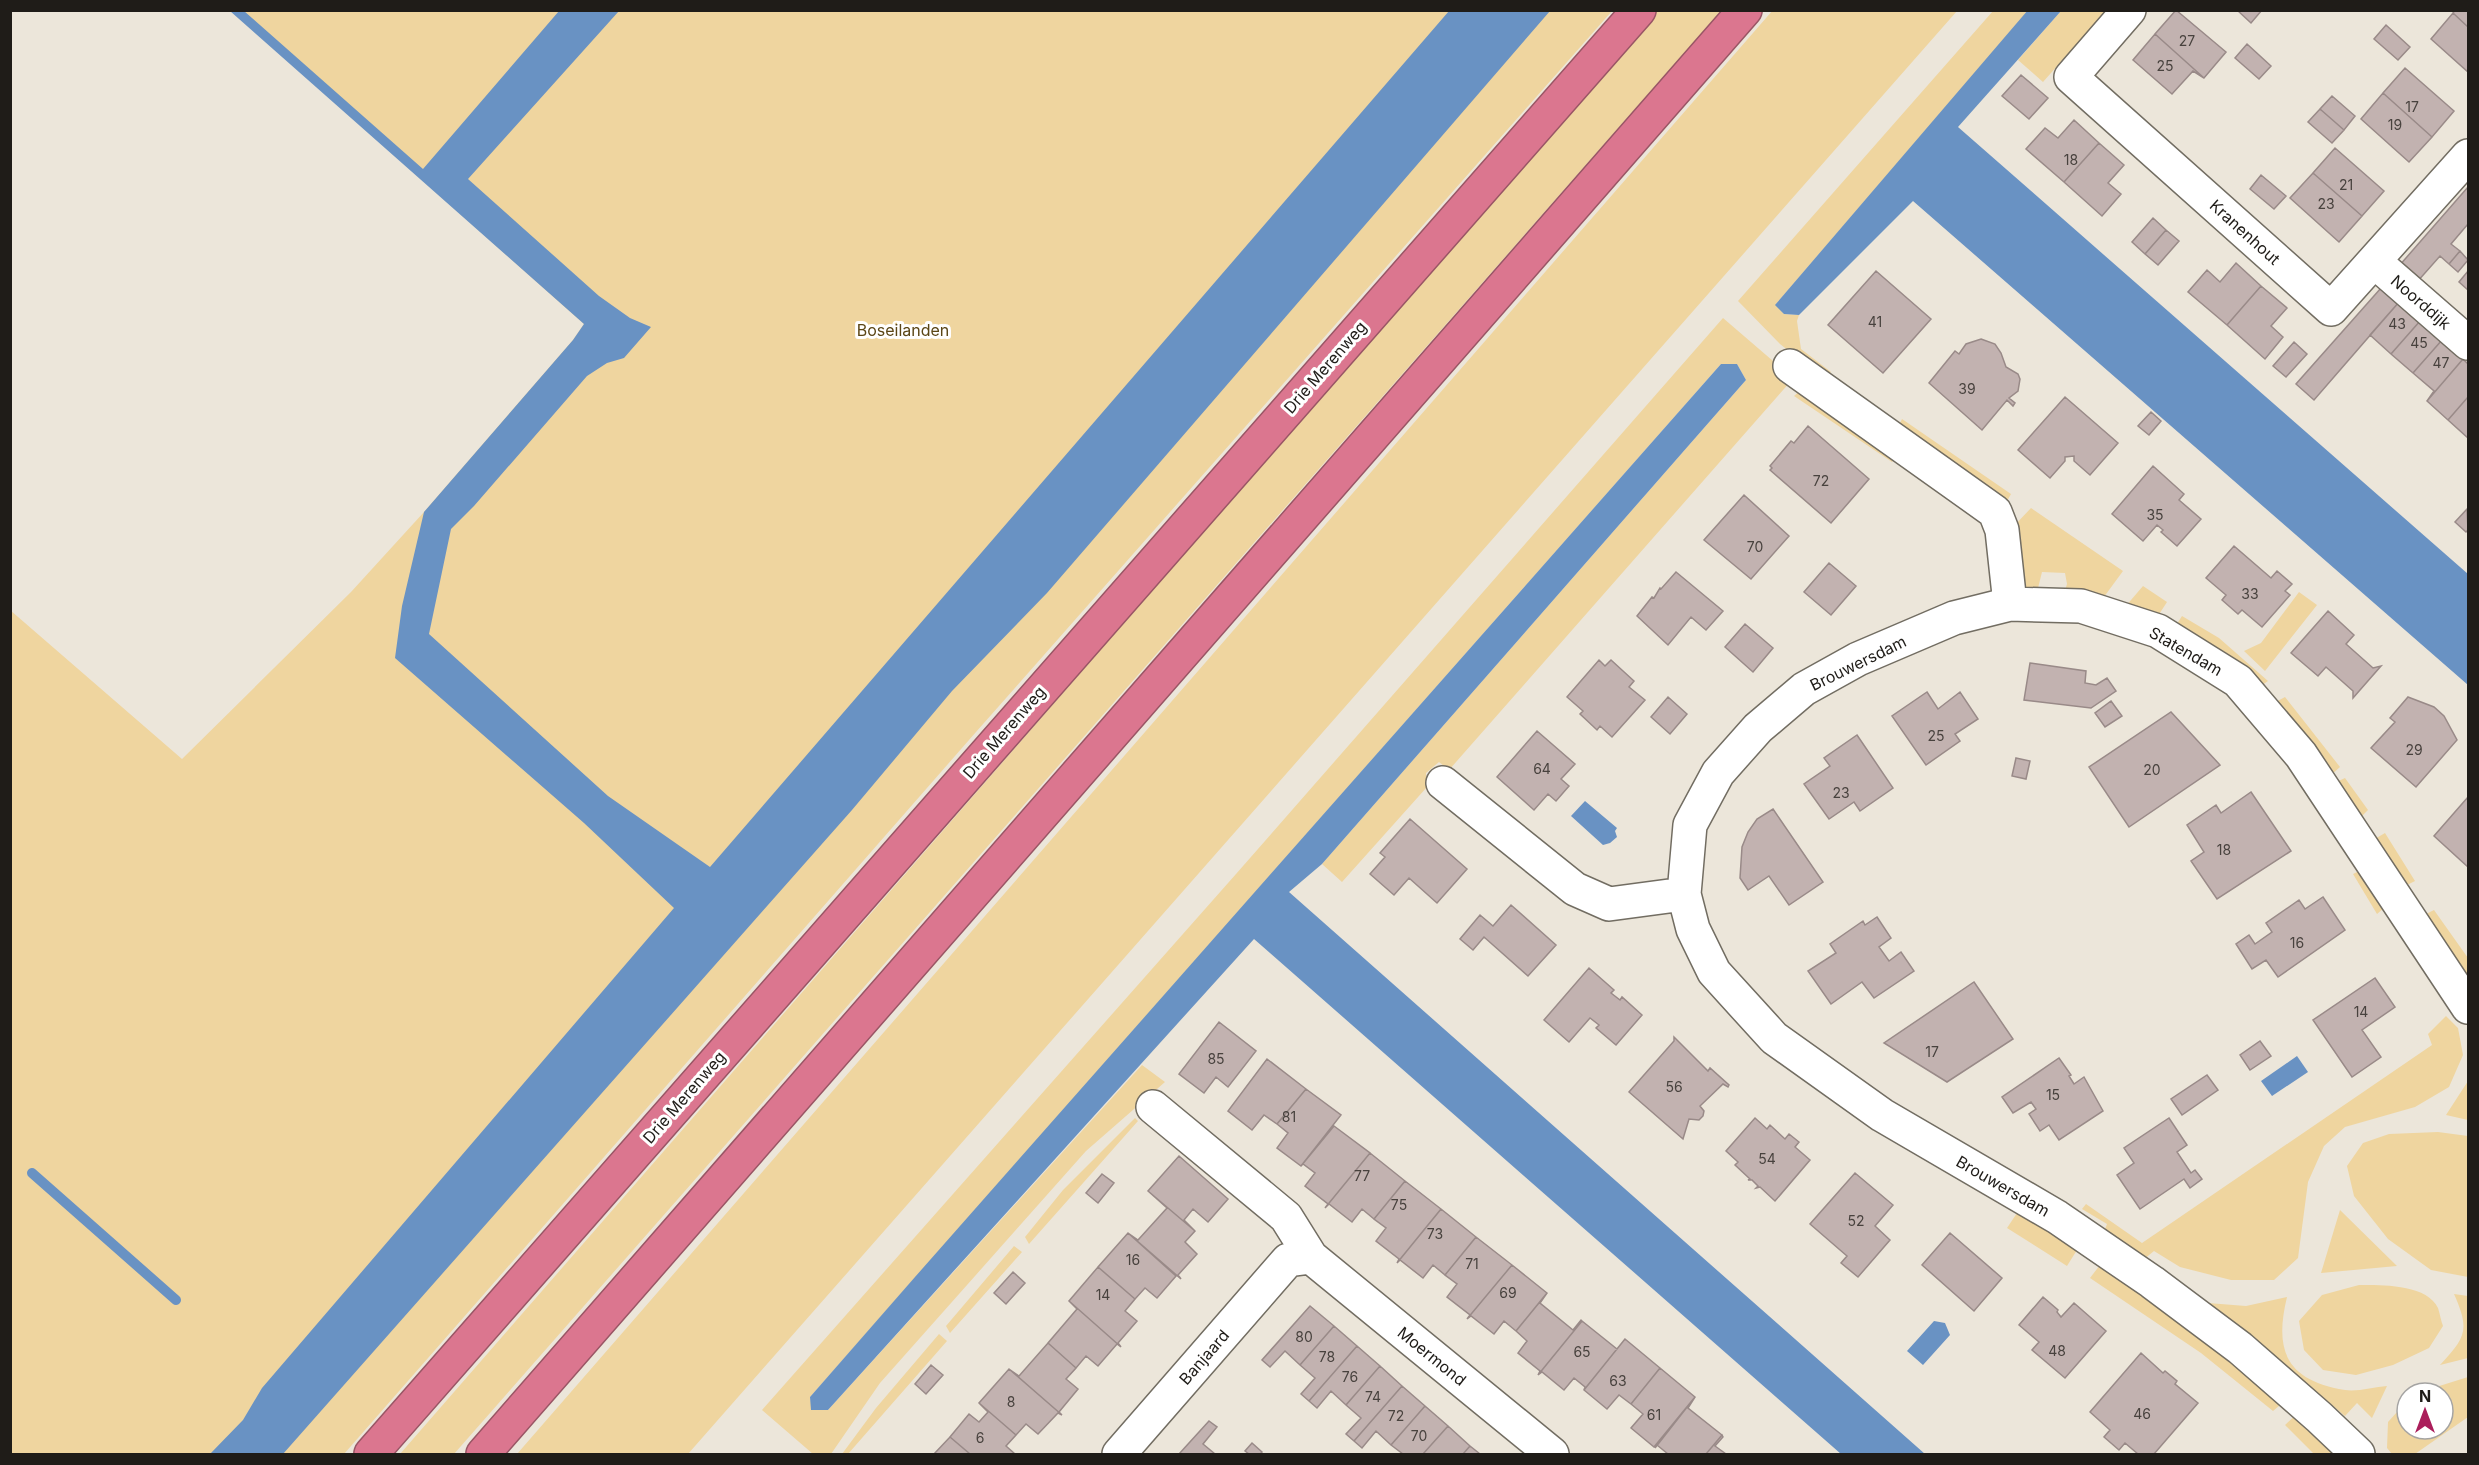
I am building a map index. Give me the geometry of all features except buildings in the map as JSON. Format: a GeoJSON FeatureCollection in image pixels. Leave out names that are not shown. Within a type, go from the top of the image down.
{"type":"FeatureCollection","features":[{"type":"Feature","properties":{"kind":"highway","name":"Drie Merenweg"},"geometry":{"type":"LineString","coordinates":[[371,1455],[1639,10]]}},
{"type":"Feature","properties":{"kind":"highway"},"geometry":{"type":"LineString","coordinates":[[483,1455],[1745,10]]}},
{"type":"Feature","properties":{"kind":"street","name":"Kranenhout"},"geometry":{"type":"LineString","coordinates":[[2129,10],[2071,77],[2331,309],[2469,156]]}},
{"type":"Feature","properties":{"kind":"street","name":"Noorddijk"},"geometry":{"type":"LineString","coordinates":[[2374,261],[2469,343]]}},
{"type":"Feature","properties":{"kind":"street"},"geometry":{"type":"LineString","coordinates":[[1790,366],[1995,512],[2002,530],[2010,604]]}},
{"type":"Feature","properties":{"kind":"street","name":"Brouwersdam"},"geometry":{"type":"LineString","coordinates":[[2010,604],[1954,618],[1858,659],[1804,689],[1758,729],[1718,773],[1690,825],[1684,894],[1693,929],[1714,972],[1774,1038],[1882,1114],[2057,1217],[2152,1282],[2240,1348],[2319,1417],[2358,1455]]}},
{"type":"Feature","properties":{"kind":"street","name":"Statendam"},"geometry":{"type":"LineString","coordinates":[[2010,604],[2081,606],[2158,631],[2238,681],[2301,755],[2469,1007]]}},
{"type":"Feature","properties":{"kind":"street"},"geometry":{"type":"LineString","coordinates":[[1443,783],[1575,889],[1609,904],[1684,894]]}},
{"type":"Feature","properties":{"kind":"street","name":"Moermond"},"geometry":{"type":"LineString","coordinates":[[1153,1107],[1286,1216],[1300,1258],[1552,1455]]}},
{"type":"Feature","properties":{"kind":"street","name":"Banjaard"},"geometry":{"type":"LineString","coordinates":[[1119,1455],[1300,1258]]}},
{"type":"Feature","properties":{"kind":"green space"},"geometry":{"type":"Polygon","coordinates":[[[1773,10],[1957,11],[688,1454],[517,1454],[1773,10]]]}},
{"type":"Feature","properties":{"kind":"green space","name":"Boseilanden"},"geometry":{"type":"Polygon","coordinates":[[[232,11],[1612,11],[976,732],[344,1454],[11,1454],[10,610],[182,759],[351,592],[424,512],[573,340],[584,324],[232,11]]]}},
{"type":"Feature","properties":{"kind":"green space"},"geometry":{"type":"Polygon","coordinates":[[[1657,11],[1721,11],[454,1454],[400,1454],[1657,11]]]}},
{"type":"Feature","properties":{"kind":"green space"},"geometry":{"type":"Polygon","coordinates":[[[1993,11],[2028,11],[1776,304],[1784,314],[1799,315],[1797,321],[1801,349],[1831,372],[1824,379],[1780,344],[1738,301],[1993,11]]]}},
{"type":"Feature","properties":{"kind":"green space"},"geometry":{"type":"Polygon","coordinates":[[[2061,11],[2106,11],[2043,82],[2018,60],[2061,11]]]}},
{"type":"Feature","properties":{"kind":"green space"},"geometry":{"type":"Polygon","coordinates":[[[1723,318],[1787,373],[1791,381],[1449,770],[1439,762],[1426,773],[1427,787],[1342,882],[1322,864],[1746,380],[1737,364],[1721,364],[810,1397],[812,1410],[828,1410],[1142,1065],[1165,1082],[1086,1151],[880,1383],[831,1454],[813,1454],[762,1410],[1723,318]]]}},
{"type":"Feature","properties":{"kind":"green space"},"geometry":{"type":"Polygon","coordinates":[[[1801,390],[1898,455],[1892,462],[1794,396],[1801,390]]]}},
{"type":"Feature","properties":{"kind":"green space"},"geometry":{"type":"Polygon","coordinates":[[[1902,419],[2011,494],[2005,505],[1898,427],[1902,419]]]}},
{"type":"Feature","properties":{"kind":"green space"},"geometry":{"type":"Polygon","coordinates":[[[2031,508],[2123,571],[2101,601],[2064,594],[2067,584],[2065,573],[2042,572],[2037,592],[2020,589],[2012,528],[2031,508]]]}},
{"type":"Feature","properties":{"kind":"green space"},"geometry":{"type":"Polygon","coordinates":[[[2143,586],[2167,602],[2156,619],[2125,607],[2143,586]]]}},
{"type":"Feature","properties":{"kind":"green space"},"geometry":{"type":"Polygon","coordinates":[[[2299,592],[2317,605],[2265,671],[2244,651],[2261,643],[2299,592]]]}},
{"type":"Feature","properties":{"kind":"green space"},"geometry":{"type":"Polygon","coordinates":[[[2182,616],[2219,638],[2268,681],[2258,688],[2175,627],[2182,616]]]}},
{"type":"Feature","properties":{"kind":"green space"},"geometry":{"type":"Polygon","coordinates":[[[2285,697],[2340,767],[2330,776],[2272,704],[2285,697]]]}},
{"type":"Feature","properties":{"kind":"green space"},"geometry":{"type":"Polygon","coordinates":[[[2345,778],[2368,810],[2360,818],[2332,784],[2345,778]]]}},
{"type":"Feature","properties":{"kind":"green space"},"geometry":{"type":"Polygon","coordinates":[[[2385,833],[2415,881],[2405,886],[2373,840],[2385,833]]]}},
{"type":"Feature","properties":{"kind":"green space"},"geometry":{"type":"Polygon","coordinates":[[[2359,871],[2384,908],[2377,914],[2353,874],[2359,871]]]}},
{"type":"Feature","properties":{"kind":"green space"},"geometry":{"type":"Polygon","coordinates":[[[2434,910],[2468,958],[2468,982],[2422,916],[2434,910]]]}},
{"type":"Feature","properties":{"kind":"green space"},"geometry":{"type":"Polygon","coordinates":[[[2446,1016],[2458,1028],[2463,1055],[2449,1087],[2415,1107],[2345,1127],[2324,1146],[2308,1182],[2298,1258],[2274,1280],[2231,1280],[2180,1267],[2154,1251],[2143,1260],[2104,1232],[2107,1224],[2082,1209],[2086,1204],[2142,1243],[2432,1045],[2428,1034],[2446,1016]]]}},
{"type":"Feature","properties":{"kind":"green space"},"geometry":{"type":"Polygon","coordinates":[[[2468,1081],[2468,1120],[2446,1115],[2468,1081]]]}},
{"type":"Feature","properties":{"kind":"green space"},"geometry":{"type":"Polygon","coordinates":[[[1135,1118],[1138,1121],[1029,1244],[1025,1237],[1063,1190],[1135,1118]]]}},
{"type":"Feature","properties":{"kind":"green space"},"geometry":{"type":"Polygon","coordinates":[[[2438,1132],[2468,1136],[2468,1277],[2431,1270],[2388,1239],[2354,1196],[2347,1166],[2363,1143],[2389,1134],[2438,1132]]]}},
{"type":"Feature","properties":{"kind":"green space"},"geometry":{"type":"Polygon","coordinates":[[[2019,1210],[2077,1250],[2067,1266],[2007,1228],[2019,1210]]]}},
{"type":"Feature","properties":{"kind":"green space"},"geometry":{"type":"Polygon","coordinates":[[[2340,1210],[2397,1266],[2321,1273],[2340,1210]]]}},
{"type":"Feature","properties":{"kind":"green space"},"geometry":{"type":"Polygon","coordinates":[[[1014,1246],[1022,1252],[950,1333],[946,1326],[1014,1246]]]}},
{"type":"Feature","properties":{"kind":"green space"},"geometry":{"type":"Polygon","coordinates":[[[2100,1265],[2201,1334],[2286,1400],[2273,1411],[2201,1353],[2090,1278],[2100,1265]]]}},
{"type":"Feature","properties":{"kind":"green space"},"geometry":{"type":"Polygon","coordinates":[[[2359,1285],[2379,1285],[2414,1290],[2432,1300],[2438,1308],[2443,1326],[2429,1348],[2393,1365],[2356,1375],[2323,1370],[2304,1350],[2299,1321],[2322,1295],[2359,1285]]]}},
{"type":"Feature","properties":{"kind":"green space"},"geometry":{"type":"Polygon","coordinates":[[[2454,1294],[2468,1296],[2468,1358],[2440,1365],[2460,1340],[2463,1332],[2462,1316],[2454,1294]]]}},
{"type":"Feature","properties":{"kind":"green space"},"geometry":{"type":"Polygon","coordinates":[[[2287,1297],[2282,1333],[2284,1348],[2289,1360],[2309,1379],[2325,1385],[2345,1390],[2387,1386],[2372,1418],[2357,1403],[2345,1416],[2273,1355],[2195,1302],[2246,1306],[2287,1297]]]}},
{"type":"Feature","properties":{"kind":"green space"},"geometry":{"type":"Polygon","coordinates":[[[939,1334],[947,1341],[848,1454],[842,1454],[876,1408],[939,1334]]]}},
{"type":"Feature","properties":{"kind":"green space"},"geometry":{"type":"Polygon","coordinates":[[[2468,1377],[2468,1417],[2455,1426],[2455,1381],[2468,1377]]]}},
{"type":"Feature","properties":{"kind":"green space"},"geometry":{"type":"Polygon","coordinates":[[[2298,1413],[2338,1454],[2314,1454],[2285,1425],[2298,1413]]]}},
{"type":"Feature","properties":{"kind":"green space"},"geometry":{"type":"Polygon","coordinates":[[[2395,1414],[2395,1441],[2434,1441],[2415,1454],[2392,1454],[2387,1448],[2388,1422],[2395,1414]]]}},
{"type":"Feature","properties":{"kind":"water"},"geometry":{"type":"Polygon","coordinates":[[[2028,10],[2061,11],[1958,127],[2468,574],[2468,685],[1913,201],[1799,315],[1784,314],[1775,305],[2028,10]]]}},
{"type":"Feature","properties":{"kind":"water"},"geometry":{"type":"Polygon","coordinates":[[[230,11],[244,11],[423,169],[559,11],[619,11],[468,179],[599,296],[630,318],[651,327],[624,358],[607,363],[587,376],[474,506],[451,529],[429,634],[608,796],[710,867],[1449,11],[1550,11],[1047,593],[952,691],[852,810],[283,1454],[210,1454],[243,1420],[262,1388],[674,908],[584,823],[395,658],[402,606],[424,512],[573,340],[584,324],[230,11]]]}},
{"type":"Feature","properties":{"kind":"water"},"geometry":{"type":"Polygon","coordinates":[[[1721,364],[1737,364],[1746,380],[1322,864],[1289,892],[1925,1454],[1841,1454],[1254,939],[828,1410],[811,1410],[810,1397],[1721,364]]]}},
{"type":"Feature","properties":{"kind":"water"},"geometry":{"type":"Polygon","coordinates":[[[1585,801],[1617,828],[1615,831],[1617,837],[1610,843],[1603,845],[1571,816],[1585,801]]]}},
{"type":"Feature","properties":{"kind":"water"},"geometry":{"type":"Polygon","coordinates":[[[2297,1056],[2308,1072],[2272,1096],[2261,1081],[2297,1056]]]}},
{"type":"Feature","properties":{"kind":"water"},"geometry":{"type":"Polygon","coordinates":[[[1934,1321],[1945,1323],[1950,1335],[1923,1365],[1907,1351],[1934,1321]]]}},
{"type":"Feature","properties":{"kind":"waterway"},"geometry":{"type":"LineString","coordinates":[[32,1173],[176,1300]]}}]}
